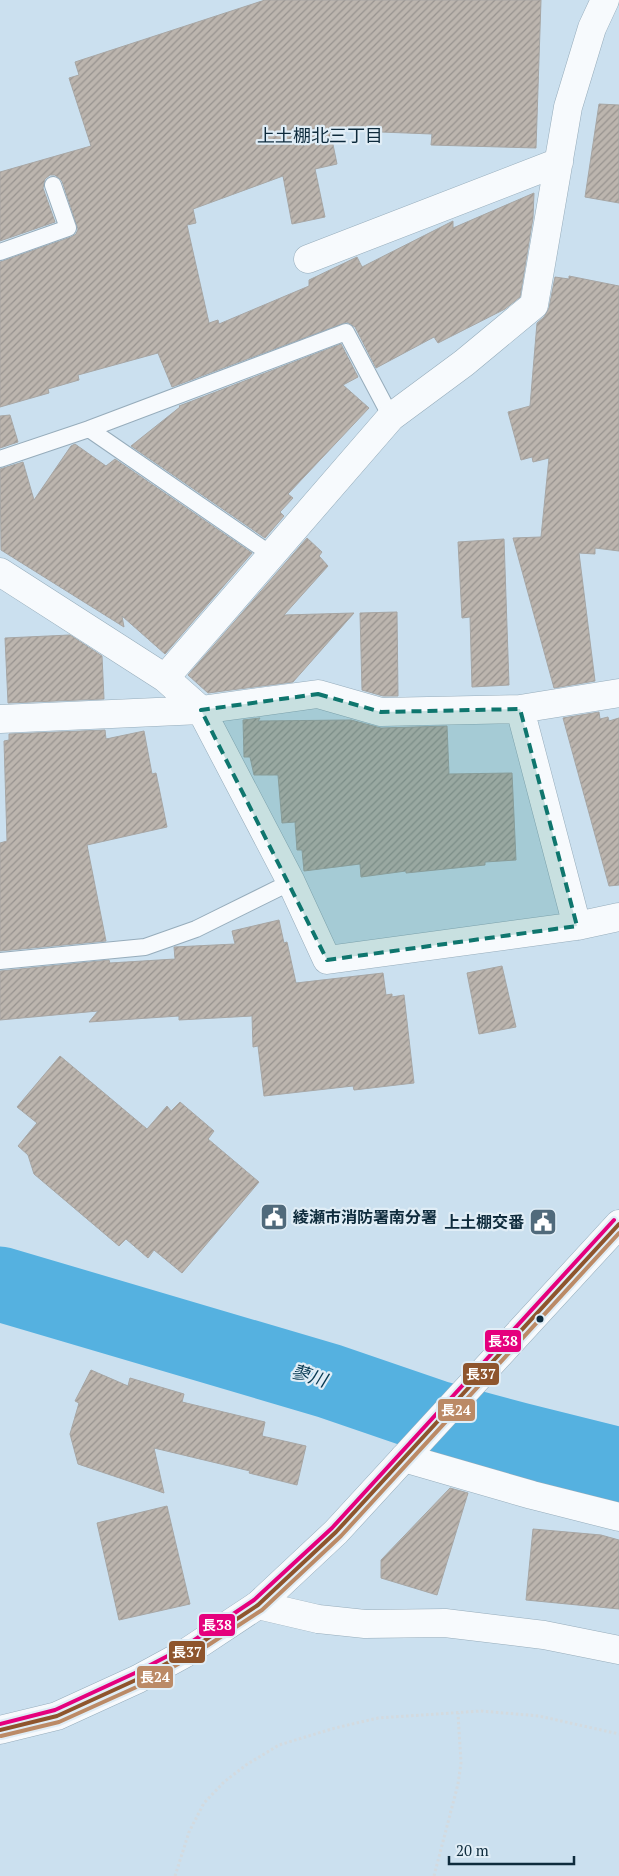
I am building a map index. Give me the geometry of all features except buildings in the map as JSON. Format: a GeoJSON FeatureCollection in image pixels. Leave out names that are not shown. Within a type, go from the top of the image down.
{"type":"FeatureCollection","features":[{"type":"Feature","properties":{"kind":"street"},"geometry":{"type":"LineString","coordinates":[[165,678],[391,417],[464,363],[534,305],[568,107],[592,28],[605,0]]}},
{"type":"Feature","properties":{"kind":"street"},"geometry":{"type":"LineString","coordinates":[[308,259],[559,162]]}},
{"type":"Feature","properties":{"kind":"street"},"geometry":{"type":"LineString","coordinates":[[0,572],[165,678],[201,710],[291,882],[327,960],[577,926],[619,917]]}},
{"type":"Feature","properties":{"kind":"street"},"geometry":{"type":"LineString","coordinates":[[0,719],[201,710],[318,694],[381,712],[520,709],[619,693]]}},
{"type":"Feature","properties":{"kind":"street"},"geometry":{"type":"LineString","coordinates":[[520,709],[577,926]]}},
{"type":"Feature","properties":{"kind":"street"},"geometry":{"type":"LineString","coordinates":[[0,1730],[57,1716],[138,1679],[184,1654],[258,1604],[336,1532],[463,1396],[619,1224]]}},
{"type":"Feature","properties":{"kind":"street"},"geometry":{"type":"LineString","coordinates":[[410,1451],[532,1495],[619,1517]]}},
{"type":"Feature","properties":{"kind":"street"},"geometry":{"type":"LineString","coordinates":[[258,1604],[318,1619],[365,1624],[445,1623],[544,1635],[619,1650]]}},
{"type":"Feature","properties":{"kind":"lane"},"geometry":{"type":"LineString","coordinates":[[0,252],[68,228],[53,185]]}},
{"type":"Feature","properties":{"kind":"lane"},"geometry":{"type":"LineString","coordinates":[[0,459],[88,429],[346,332],[391,417]]}},
{"type":"Feature","properties":{"kind":"lane"},"geometry":{"type":"LineString","coordinates":[[88,429],[272,555]]}},
{"type":"Feature","properties":{"kind":"lane"},"geometry":{"type":"LineString","coordinates":[[0,961],[145,947],[196,928],[291,882]]}},
{"type":"Feature","properties":{"kind":"path"},"geometry":{"type":"LineString","coordinates":[[175,1876],[189,1832],[204,1803],[246,1765],[279,1745],[335,1728],[378,1718],[482,1711],[539,1716],[619,1734]]}},
{"type":"Feature","properties":{"kind":"path"},"geometry":{"type":"LineString","coordinates":[[434,1876],[458,1784],[461,1764],[458,1713]]}},
{"type":"Feature","properties":{"kind":"highlighted area"},"geometry":{"type":"Polygon","coordinates":[[[318,694],[381,712],[520,709],[577,926],[327,960],[201,710],[318,694]]]}},
{"type":"Feature","properties":{"kind":"waterway","name":"蓼川"},"geometry":{"type":"LineString","coordinates":[[0,1284],[329,1381],[437,1418],[619,1465]]}},
{"type":"Feature","properties":{"kind":"transit line","name":"長38"},"geometry":{"type":"LineString","coordinates":[[0,1724],[55,1710],[135,1673],[181,1649],[254,1600],[332,1528],[614,1220]]}},
{"type":"Feature","properties":{"kind":"transit line","name":"長37"},"geometry":{"type":"LineString","coordinates":[[0,1730],[57,1716],[138,1679],[184,1654],[258,1605],[336,1532],[619,1224]]}},
{"type":"Feature","properties":{"kind":"transit line","name":"長24"},"geometry":{"type":"LineString","coordinates":[[1,1736],[59,1722],[141,1685],[187,1659],[262,1610],[341,1536],[619,1233]]}},
{"type":"Feature","properties":{"kind":"place","name":"綾瀬市消防署南分署"},"geometry":{"type":"Point","coordinates":[274,1217]}},
{"type":"Feature","properties":{"kind":"place","name":"上土棚交番"},"geometry":{"type":"Point","coordinates":[543,1222]}},
{"type":"Feature","properties":{"kind":"district","name":"上土棚北三丁目"},"geometry":{"type":"Point","coordinates":[320,136]}}]}
